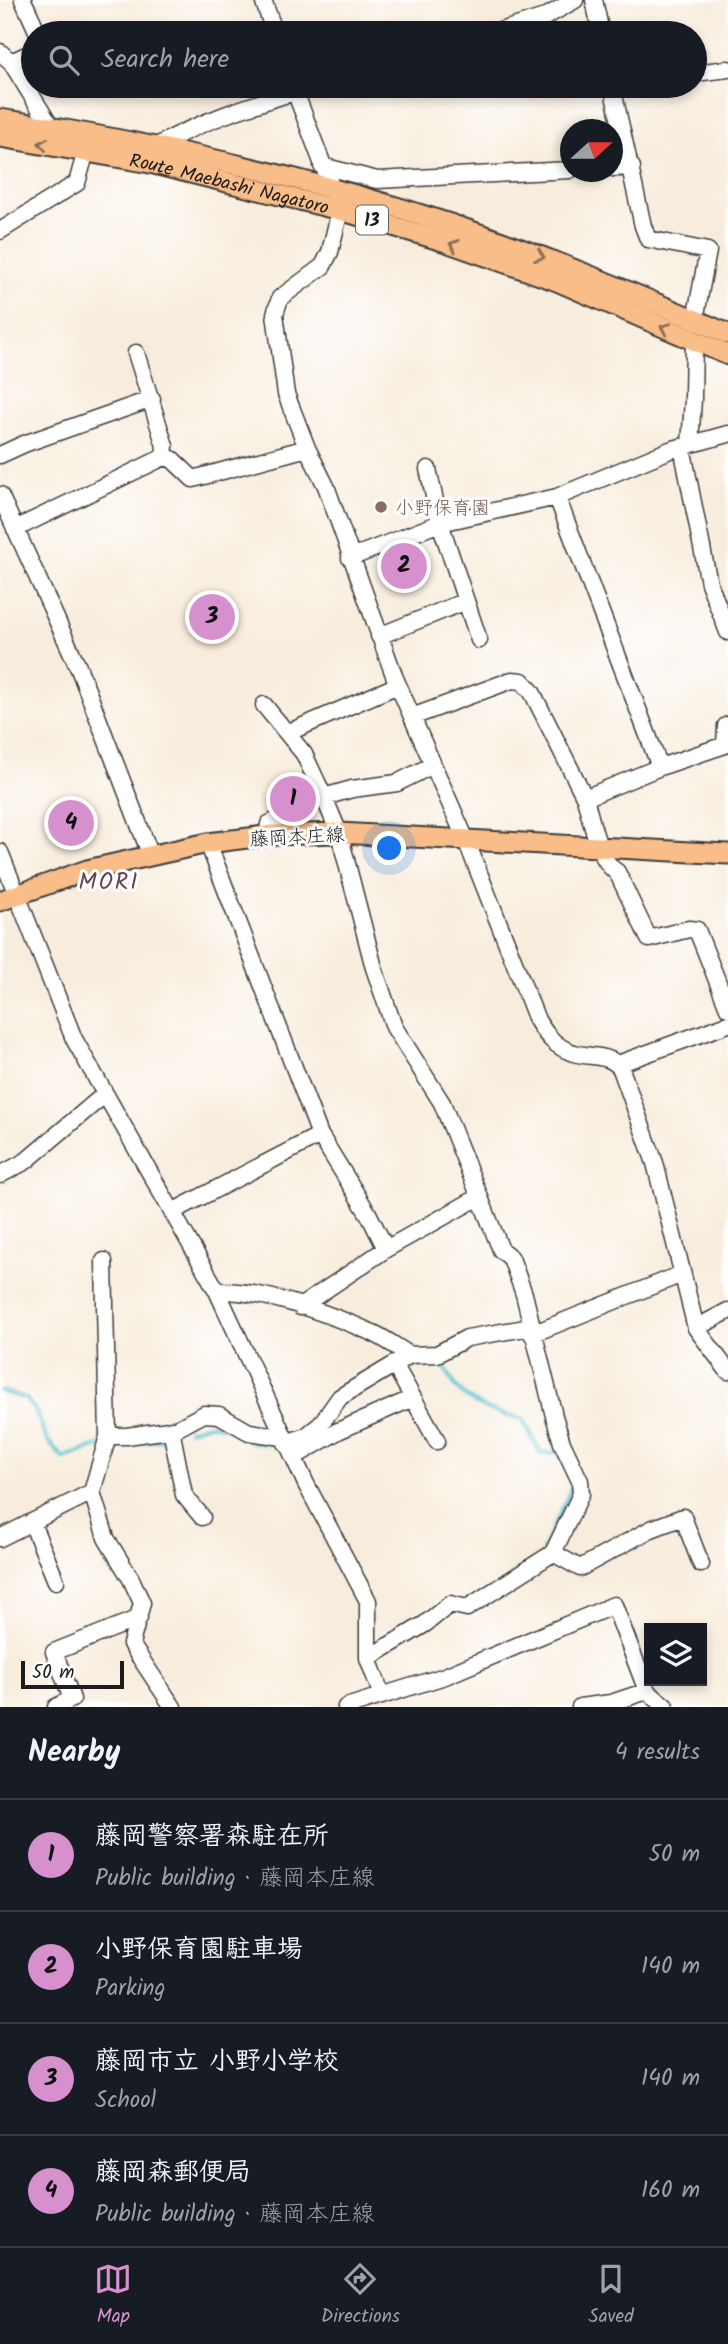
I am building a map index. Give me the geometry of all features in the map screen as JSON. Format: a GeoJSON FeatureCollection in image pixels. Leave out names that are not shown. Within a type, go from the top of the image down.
{"type":"FeatureCollection","features":[{"type":"Feature","properties":{"kind":"main road","name":"Route Maebashi Nagatoro"},"geometry":{"type":"LineString","coordinates":[[0,119],[157,146],[331,188],[452,224],[562,263],[728,334]]}},
{"type":"Feature","properties":{"kind":"main road","name":"Route Maebashi Nagatoro"},"geometry":{"type":"LineString","coordinates":[[0,137],[86,151],[224,180],[340,210],[557,281],[728,355]]}},
{"type":"Feature","properties":{"kind":"main road","name":"藤岡本庄線"},"geometry":{"type":"LineString","coordinates":[[9,898],[87,870],[208,843],[267,836],[339,833],[728,854]]}},
{"type":"Feature","properties":{"kind":"street"},"geometry":{"type":"LineString","coordinates":[[23,0],[33,21]]}},
{"type":"Feature","properties":{"kind":"street"},"geometry":{"type":"LineString","coordinates":[[263,0],[271,21]]}},
{"type":"Feature","properties":{"kind":"street"},"geometry":{"type":"LineString","coordinates":[[532,21],[575,0]]}},
{"type":"Feature","properties":{"kind":"street"},"geometry":{"type":"LineString","coordinates":[[594,0],[598,21]]}},
{"type":"Feature","properties":{"kind":"street"},"geometry":{"type":"LineString","coordinates":[[5,57],[21,81]]}},
{"type":"Feature","properties":{"kind":"street"},"geometry":{"type":"LineString","coordinates":[[707,72],[728,69]]}},
{"type":"Feature","properties":{"kind":"street"},"geometry":{"type":"LineString","coordinates":[[32,98],[51,127]]}},
{"type":"Feature","properties":{"kind":"street"},"geometry":{"type":"LineString","coordinates":[[157,146],[184,131],[269,98]]}},
{"type":"Feature","properties":{"kind":"street"},"geometry":{"type":"LineString","coordinates":[[297,98],[340,210],[330,252],[323,266],[280,298],[275,314],[286,394],[307,448],[326,486],[398,685],[466,840],[537,1020],[548,1037],[574,1054],[610,1059],[618,1064],[629,1086],[655,1163],[696,1328],[728,1371]]}},
{"type":"Feature","properties":{"kind":"street"},"geometry":{"type":"LineString","coordinates":[[615,98],[648,239],[708,251],[695,320]]}},
{"type":"Feature","properties":{"kind":"street"},"geometry":{"type":"LineString","coordinates":[[0,231],[77,183],[86,151]]}},
{"type":"Feature","properties":{"kind":"street"},"geometry":{"type":"LineString","coordinates":[[323,166],[377,180],[560,171]]}},
{"type":"Feature","properties":{"kind":"street"},"geometry":{"type":"LineString","coordinates":[[623,167],[632,167]]}},
{"type":"Feature","properties":{"kind":"street"},"geometry":{"type":"LineString","coordinates":[[694,340],[694,399],[686,446],[709,583],[728,632]]}},
{"type":"Feature","properties":{"kind":"street"},"geometry":{"type":"LineString","coordinates":[[136,353],[165,446],[164,457]]}},
{"type":"Feature","properties":{"kind":"street"},"geometry":{"type":"LineString","coordinates":[[0,455],[152,399]]}},
{"type":"Feature","properties":{"kind":"street"},"geometry":{"type":"LineString","coordinates":[[350,558],[440,523],[556,497],[686,446],[728,434]]}},
{"type":"Feature","properties":{"kind":"street"},"geometry":{"type":"LineString","coordinates":[[15,529],[164,457],[172,459],[192,480],[307,448]]}},
{"type":"Feature","properties":{"kind":"street"},"geometry":{"type":"LineString","coordinates":[[428,469],[440,523],[479,640]]}},
{"type":"Feature","properties":{"kind":"street"},"geometry":{"type":"LineString","coordinates":[[0,495],[79,669],[151,856]]}},
{"type":"Feature","properties":{"kind":"street"},"geometry":{"type":"LineString","coordinates":[[556,497],[660,767]]}},
{"type":"Feature","properties":{"kind":"street"},"geometry":{"type":"LineString","coordinates":[[379,636],[466,601]]}},
{"type":"Feature","properties":{"kind":"street"},"geometry":{"type":"LineString","coordinates":[[412,718],[512,680],[522,681],[532,692],[585,798],[609,867],[617,872],[649,939],[689,929],[697,930],[728,1008]]}},
{"type":"Feature","properties":{"kind":"street"},"geometry":{"type":"LineString","coordinates":[[287,733],[398,685]]}},
{"type":"Feature","properties":{"kind":"street"},"geometry":{"type":"LineString","coordinates":[[264,705],[304,754],[339,833],[374,968],[394,1027],[442,1103],[501,1250],[511,1258],[524,1294],[562,1443],[580,1481],[581,1494],[553,1553],[467,1608],[450,1604],[425,1624],[368,1658]]}},
{"type":"Feature","properties":{"kind":"street"},"geometry":{"type":"LineString","coordinates":[[585,798],[660,767],[725,745],[728,725]]}},
{"type":"Feature","properties":{"kind":"street"},"geometry":{"type":"LineString","coordinates":[[267,836],[269,824],[324,797],[352,789],[397,783],[433,765]]}},
{"type":"Feature","properties":{"kind":"street"},"geometry":{"type":"LineString","coordinates":[[208,843],[320,1135],[369,1215],[386,1250]]}},
{"type":"Feature","properties":{"kind":"street"},"geometry":{"type":"LineString","coordinates":[[0,852],[9,898],[74,1039],[217,1291],[287,1446],[368,1601],[368,1658],[382,1696]]}},
{"type":"Feature","properties":{"kind":"street"},"geometry":{"type":"LineString","coordinates":[[618,1064],[728,1024]]}},
{"type":"Feature","properties":{"kind":"street"},"geometry":{"type":"LineString","coordinates":[[0,1175],[26,1161],[104,1094]]}},
{"type":"Feature","properties":{"kind":"street"},"geometry":{"type":"LineString","coordinates":[[172,1212],[320,1135]]}},
{"type":"Feature","properties":{"kind":"street"},"geometry":{"type":"LineString","coordinates":[[300,1307],[386,1250],[479,1197]]}},
{"type":"Feature","properties":{"kind":"street"},"geometry":{"type":"LineString","coordinates":[[104,1261],[108,1436],[92,1492],[106,1538],[131,1578],[142,1603],[131,1644],[173,1707]]}},
{"type":"Feature","properties":{"kind":"street"},"geometry":{"type":"LineString","coordinates":[[287,1446],[320,1425],[340,1397],[410,1355],[437,1353],[467,1338],[532,1331],[682,1273]]}},
{"type":"Feature","properties":{"kind":"street"},"geometry":{"type":"LineString","coordinates":[[217,1291],[257,1293],[300,1307],[375,1334],[410,1355]]}},
{"type":"Feature","properties":{"kind":"street"},"geometry":{"type":"LineString","coordinates":[[696,1328],[728,1311]]}},
{"type":"Feature","properties":{"kind":"street"},"geometry":{"type":"LineString","coordinates":[[394,1364],[437,1441]]}},
{"type":"Feature","properties":{"kind":"street"},"geometry":{"type":"LineString","coordinates":[[108,1436],[171,1429],[204,1413],[219,1415],[249,1432],[287,1446],[338,1431],[413,1398]]}},
{"type":"Feature","properties":{"kind":"street"},"geometry":{"type":"LineString","coordinates":[[171,1429],[184,1495],[202,1517]]}},
{"type":"Feature","properties":{"kind":"street"},"geometry":{"type":"LineString","coordinates":[[0,1538],[92,1492]]}},
{"type":"Feature","properties":{"kind":"street"},"geometry":{"type":"LineString","coordinates":[[553,1553],[580,1567],[651,1529],[683,1517],[701,1564]]}},
{"type":"Feature","properties":{"kind":"street"},"geometry":{"type":"LineString","coordinates":[[32,1522],[56,1581]]}},
{"type":"Feature","properties":{"kind":"street"},"geometry":{"type":"LineString","coordinates":[[346,1707],[444,1676],[614,1605],[647,1692],[666,1707]]}},
{"type":"Feature","properties":{"kind":"street"},"geometry":{"type":"LineString","coordinates":[[56,1707],[72,1699],[54,1652],[139,1618]]}},
{"type":"Feature","properties":{"kind":"street"},"geometry":{"type":"LineString","coordinates":[[580,1707],[610,1705],[647,1692]]}},
{"type":"Feature","properties":{"kind":"waterway"},"geometry":{"type":"LineString","coordinates":[[437,1358],[465,1396],[489,1409],[523,1419],[541,1454],[558,1452],[561,1456]]}},
{"type":"Feature","properties":{"kind":"waterway"},"geometry":{"type":"LineString","coordinates":[[0,1391],[25,1398],[36,1412],[47,1440],[63,1458],[101,1445]]}},
{"type":"Feature","properties":{"kind":"waterway"},"geometry":{"type":"LineString","coordinates":[[189,1430],[209,1424],[224,1427]]}},
{"type":"Feature","properties":{"kind":"waterway"},"geometry":{"type":"LineString","coordinates":[[244,1437],[253,1442],[283,1445]]}},
{"type":"Feature","properties":{"kind":"waterway"},"geometry":{"type":"LineString","coordinates":[[110,1445],[168,1439]]}},
{"type":"Feature","properties":{"kind":"waterway"},"geometry":{"type":"LineString","coordinates":[[543,1551],[573,1480]]}},
{"type":"Feature","properties":{"kind":"place","name":"小野保育園"},"geometry":{"type":"Point","coordinates":[381,507]}},
{"type":"Feature","properties":{"kind":"place","name":"小野保育園駐車場"},"geometry":{"type":"Point","coordinates":[404,566]}},
{"type":"Feature","properties":{"kind":"place","name":"藤岡市立 小野小学校"},"geometry":{"type":"Point","coordinates":[212,617]}},
{"type":"Feature","properties":{"kind":"place","name":"藤岡警察署森駐在所"},"geometry":{"type":"Point","coordinates":[293,799]}},
{"type":"Feature","properties":{"kind":"place","name":"藤岡森郵便局"},"geometry":{"type":"Point","coordinates":[71,823]}},
{"type":"Feature","properties":{"kind":"district","name":"MORI"},"geometry":{"type":"Point","coordinates":[109,881]}}]}
